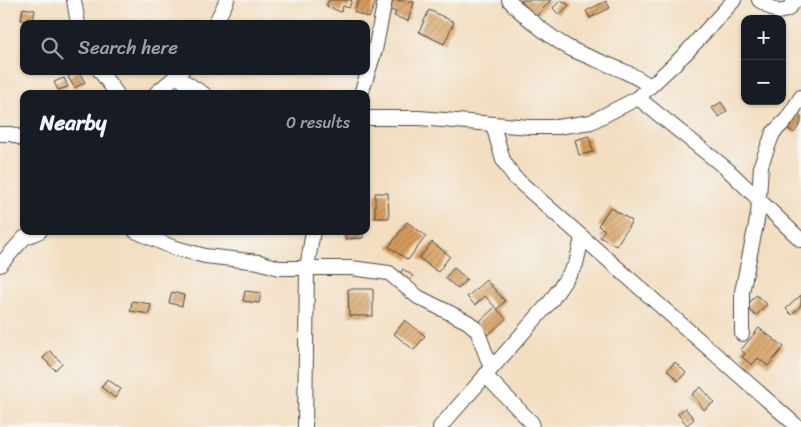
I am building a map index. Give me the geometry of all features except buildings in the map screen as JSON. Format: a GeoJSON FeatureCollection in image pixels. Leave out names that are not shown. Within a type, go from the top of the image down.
{"type":"FeatureCollection","features":[{"type":"Feature","properties":{"kind":"street"},"geometry":{"type":"LineString","coordinates":[[74,0],[77,20]]}},
{"type":"Feature","properties":{"kind":"street"},"geometry":{"type":"LineString","coordinates":[[217,20],[227,0]]}},
{"type":"Feature","properties":{"kind":"street"},"geometry":{"type":"LineString","coordinates":[[370,66],[385,0]]}},
{"type":"Feature","properties":{"kind":"street"},"geometry":{"type":"LineString","coordinates":[[509,0],[522,14],[565,45],[618,67],[650,86]]}},
{"type":"Feature","properties":{"kind":"street"},"geometry":{"type":"LineString","coordinates":[[370,118],[418,118],[493,125],[557,127],[591,122],[638,98],[685,54],[734,0]]}},
{"type":"Feature","properties":{"kind":"street"},"geometry":{"type":"LineString","coordinates":[[758,0],[768,8],[780,12],[787,10],[796,0]]}},
{"type":"Feature","properties":{"kind":"street"},"geometry":{"type":"LineString","coordinates":[[103,75],[114,90]]}},
{"type":"Feature","properties":{"kind":"street"},"geometry":{"type":"LineString","coordinates":[[160,90],[178,75]]}},
{"type":"Feature","properties":{"kind":"street"},"geometry":{"type":"LineString","coordinates":[[180,75],[199,90]]}},
{"type":"Feature","properties":{"kind":"street"},"geometry":{"type":"LineString","coordinates":[[362,90],[367,75]]}},
{"type":"Feature","properties":{"kind":"street"},"geometry":{"type":"LineString","coordinates":[[742,334],[743,285],[759,200],[761,165],[772,136],[787,119],[801,97]]}},
{"type":"Feature","properties":{"kind":"street"},"geometry":{"type":"LineString","coordinates":[[638,98],[714,158],[801,240]]}},
{"type":"Feature","properties":{"kind":"street"},"geometry":{"type":"LineString","coordinates":[[493,125],[504,160],[514,177],[798,427]]}},
{"type":"Feature","properties":{"kind":"street"},"geometry":{"type":"LineString","coordinates":[[0,134],[11,134],[20,137]]}},
{"type":"Feature","properties":{"kind":"street"},"geometry":{"type":"LineString","coordinates":[[0,265],[24,238],[31,235]]}},
{"type":"Feature","properties":{"kind":"street"},"geometry":{"type":"LineString","coordinates":[[144,235],[172,247],[205,256],[259,262],[291,270],[307,268],[370,269],[392,274],[418,297],[468,322],[478,330],[488,371],[532,424]]}},
{"type":"Feature","properties":{"kind":"street"},"geometry":{"type":"LineString","coordinates":[[305,427],[307,268],[312,235]]}},
{"type":"Feature","properties":{"kind":"street"},"geometry":{"type":"LineString","coordinates":[[440,427],[551,301],[572,272],[580,254],[582,238]]}}]}
